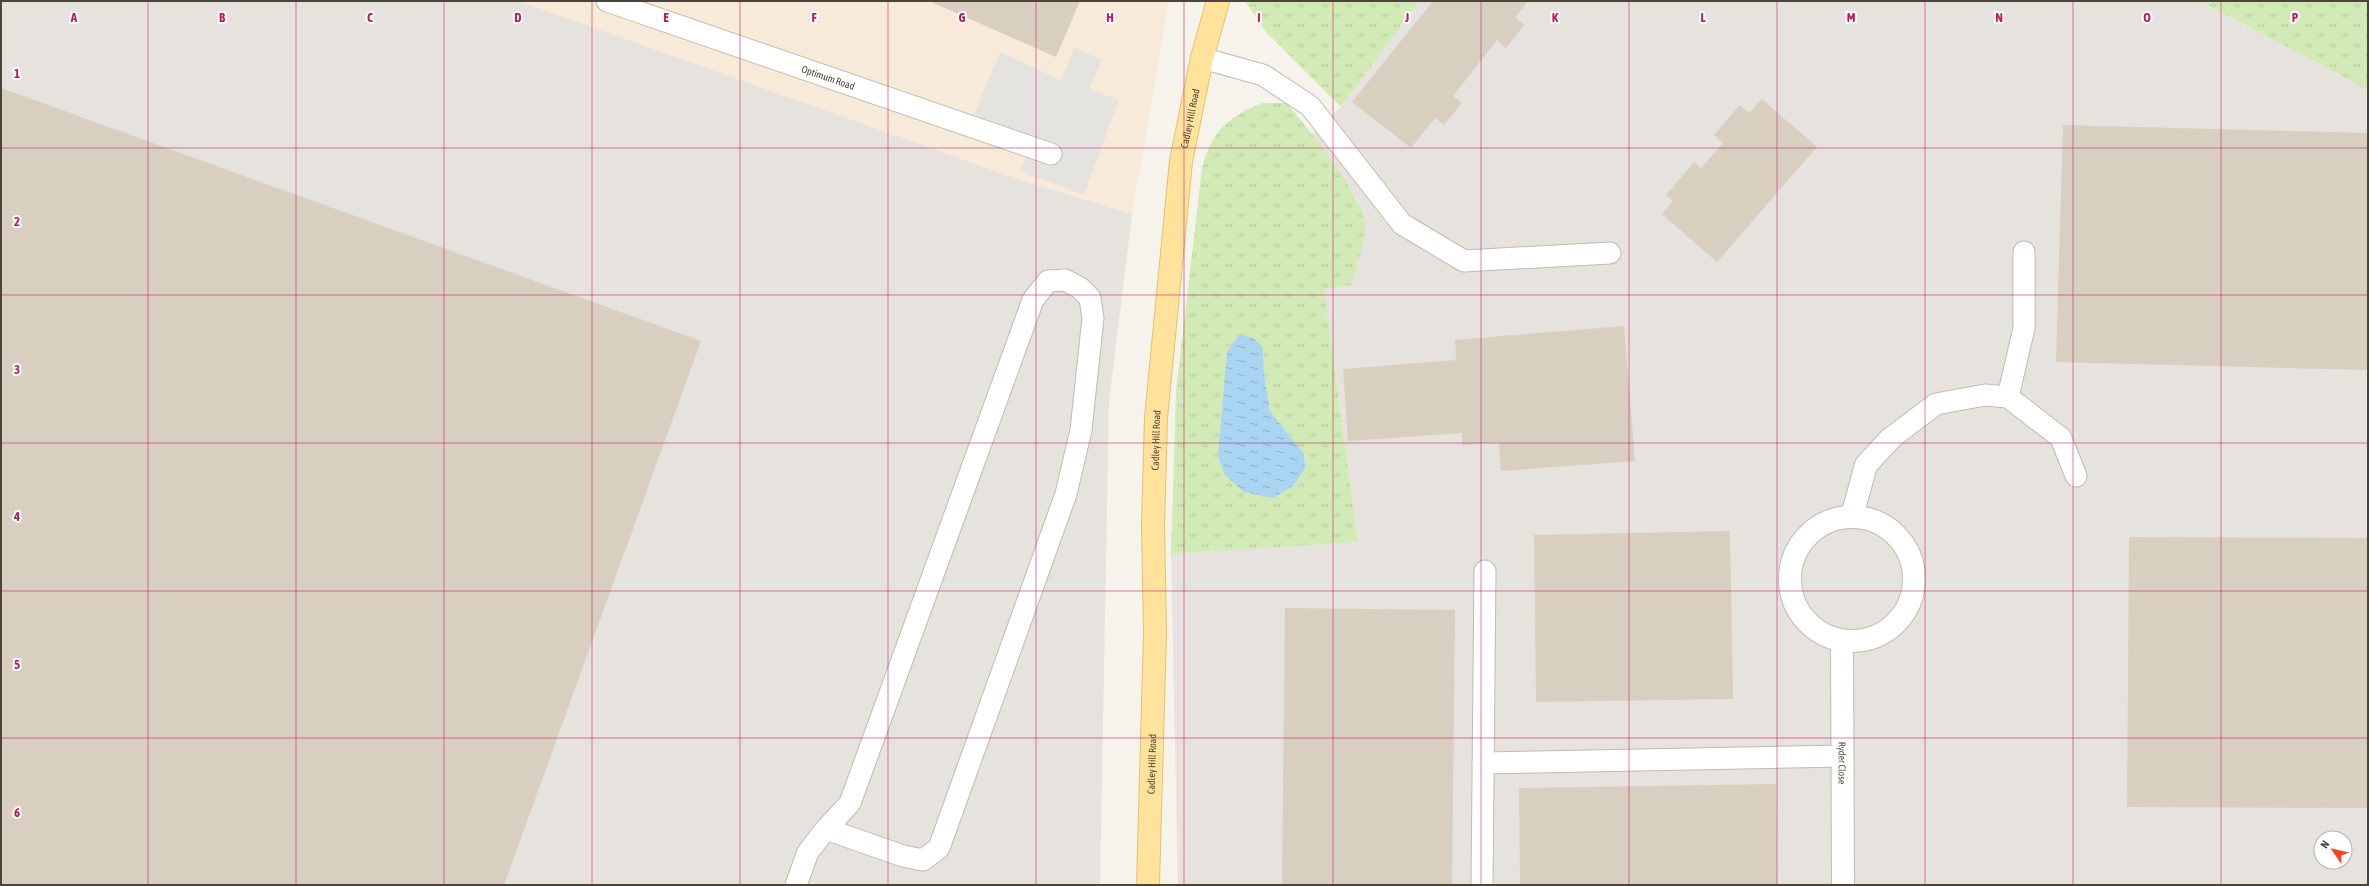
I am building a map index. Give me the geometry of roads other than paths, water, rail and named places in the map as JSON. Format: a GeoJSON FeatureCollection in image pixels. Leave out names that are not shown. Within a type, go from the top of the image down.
{"type":"FeatureCollection","features":[{"type":"Feature","properties":{"kind":"main road","name":"Cadley Hill Road"},"geometry":{"type":"LineString","coordinates":[[1148,885],[1155,633],[1153,524],[1156,418],[1181,160],[1202,58],[1218,1]]}},
{"type":"Feature","properties":{"kind":"street"},"geometry":{"type":"LineString","coordinates":[[1852,516],[1866,465],[1891,438]]}},
{"type":"Feature","properties":{"kind":"street"},"geometry":{"type":"LineString","coordinates":[[1852,516],[1879,522],[1901,538],[1913,564],[1914,585],[1912,598],[1896,625],[1871,639],[1842,641],[1817,632],[1800,615],[1790,593],[1791,564],[1802,540],[1827,521],[1852,516]]}},
{"type":"Feature","properties":{"kind":"street","name":"Ryder Close"},"geometry":{"type":"LineString","coordinates":[[1842,641],[1843,885]]}},
{"type":"Feature","properties":{"kind":"lane","name":"Optimum Road"},"geometry":{"type":"LineString","coordinates":[[607,1],[1051,154]]}},
{"type":"Feature","properties":{"kind":"lane"},"geometry":{"type":"LineString","coordinates":[[1202,58],[1263,75],[1310,106],[1402,224],[1464,261],[1610,253]]}},
{"type":"Feature","properties":{"kind":"lane"},"geometry":{"type":"LineString","coordinates":[[2008,397],[2024,328],[2024,252]]}},
{"type":"Feature","properties":{"kind":"lane"},"geometry":{"type":"LineString","coordinates":[[796,885],[808,852],[826,829],[850,803],[1033,300],[1048,281],[1065,280],[1080,288],[1090,298],[1093,318],[1081,430],[1066,494],[939,848],[923,860],[903,856],[826,829]]}},
{"type":"Feature","properties":{"kind":"lane"},"geometry":{"type":"LineString","coordinates":[[1891,438],[1936,404],[1986,395],[2008,397],[2061,438],[2076,476]]}},
{"type":"Feature","properties":{"kind":"lane"},"geometry":{"type":"LineString","coordinates":[[1482,885],[1485,571]]}},
{"type":"Feature","properties":{"kind":"lane"},"geometry":{"type":"LineString","coordinates":[[1483,763],[1842,756]]}},
{"type":"Feature","properties":{"kind":"water"},"geometry":{"type":"Polygon","coordinates":[[[1239,335],[1253,338],[1263,348],[1264,374],[1270,411],[1304,454],[1305,469],[1294,485],[1273,498],[1244,492],[1225,475],[1218,456],[1227,352],[1239,335]]]}}]}
